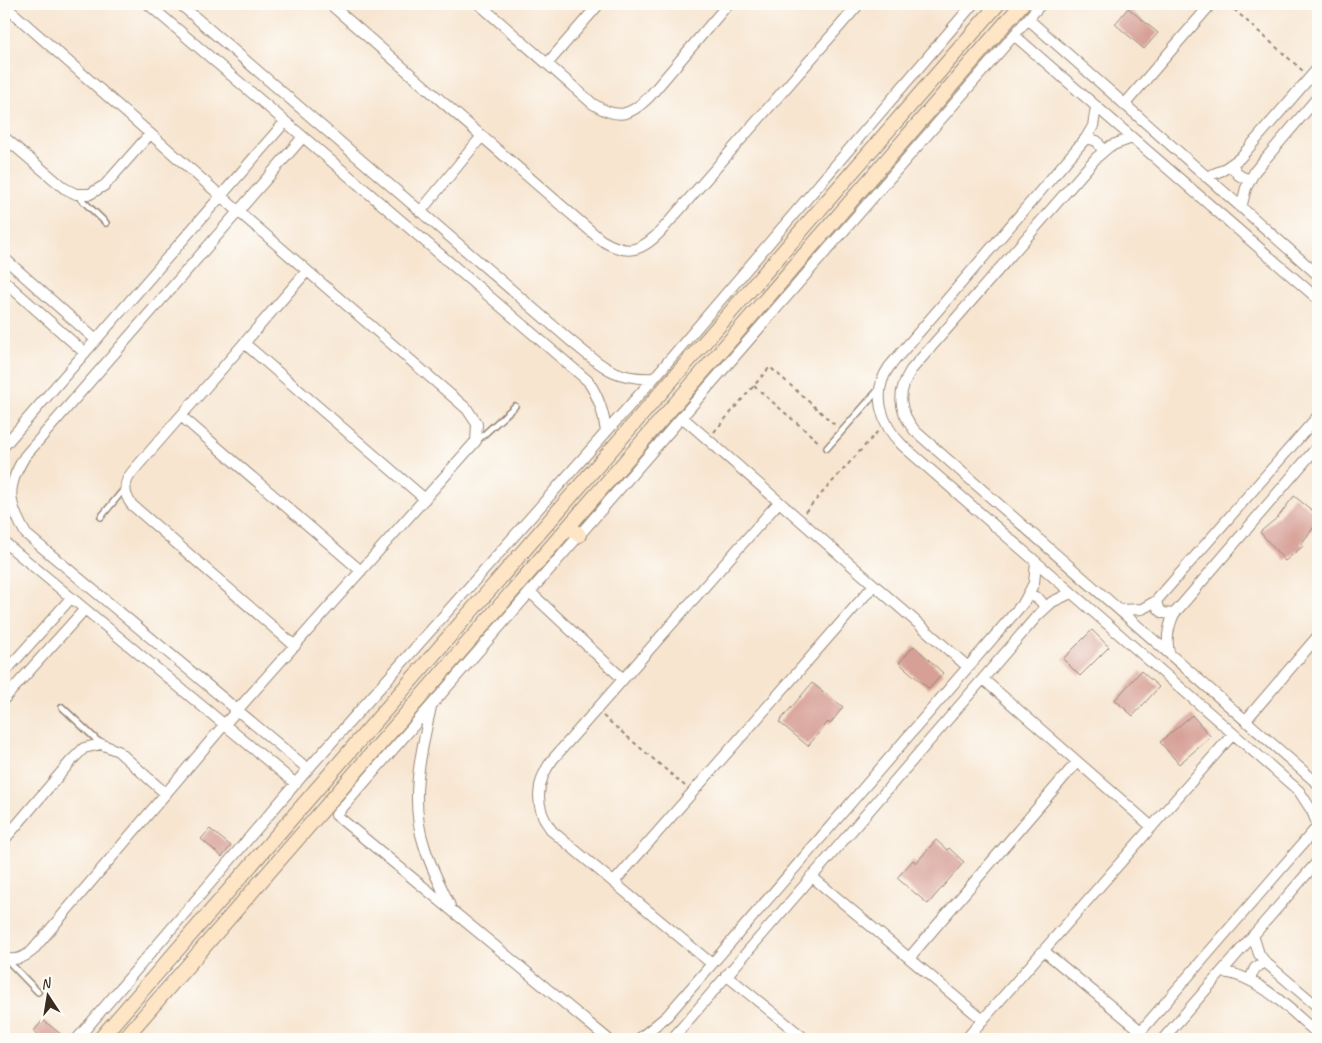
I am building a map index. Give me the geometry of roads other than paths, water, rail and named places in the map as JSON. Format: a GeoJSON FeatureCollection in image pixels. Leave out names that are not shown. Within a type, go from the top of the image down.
{"type":"FeatureCollection","features":[{"type":"Feature","properties":{"kind":"street"},"geometry":{"type":"LineString","coordinates":[[148,4],[588,381],[602,410],[606,432]]}},
{"type":"Feature","properties":{"kind":"street"},"geometry":{"type":"LineString","coordinates":[[180,4],[572,342],[609,371],[635,378],[654,378]]}},
{"type":"Feature","properties":{"kind":"street"},"geometry":{"type":"LineString","coordinates":[[330,4],[601,240],[615,248],[633,250],[649,244],[661,231],[856,8],[843,4]]}},
{"type":"Feature","properties":{"kind":"street"},"geometry":{"type":"LineString","coordinates":[[479,4],[593,104],[607,112],[623,114],[638,108],[728,4]]}},
{"type":"Feature","properties":{"kind":"street"},"geometry":{"type":"LineString","coordinates":[[547,64],[599,4]]}},
{"type":"Feature","properties":{"kind":"street"},"geometry":{"type":"LineString","coordinates":[[77,1039],[308,770],[654,378],[973,4]]}},
{"type":"Feature","properties":{"kind":"street"},"geometry":{"type":"LineString","coordinates":[[100,1039],[998,4]]}},
{"type":"Feature","properties":{"kind":"street"},"geometry":{"type":"LineString","coordinates":[[124,1039],[331,811],[574,531],[1022,4]]}},
{"type":"Feature","properties":{"kind":"street"},"geometry":{"type":"LineString","coordinates":[[331,811],[431,706],[530,592],[574,531],[682,417],[1041,4]]}},
{"type":"Feature","properties":{"kind":"street"},"geometry":{"type":"LineString","coordinates":[[1124,105],[1211,4]]}},
{"type":"Feature","properties":{"kind":"street"},"geometry":{"type":"LineString","coordinates":[[4,958],[19,959],[32,951],[224,725],[476,441],[477,424],[467,409],[238,212],[6,5]]}},
{"type":"Feature","properties":{"kind":"street"},"geometry":{"type":"LineString","coordinates":[[1028,19],[1318,275]]}},
{"type":"Feature","properties":{"kind":"street"},"geometry":{"type":"LineString","coordinates":[[1014,35],[1318,299]]}},
{"type":"Feature","properties":{"kind":"street"},"geometry":{"type":"LineString","coordinates":[[1206,177],[1223,170],[1247,151],[1318,68]]}},
{"type":"Feature","properties":{"kind":"street"},"geometry":{"type":"LineString","coordinates":[[1241,208],[1250,179],[1261,163],[1316,104]]}},
{"type":"Feature","properties":{"kind":"street"},"geometry":{"type":"LineString","coordinates":[[1096,107],[1093,126],[1086,138],[889,367],[880,388],[880,405],[885,422],[902,445],[1298,791],[1312,811],[1318,826],[1134,1039]]}},
{"type":"Feature","properties":{"kind":"street"},"geometry":{"type":"LineString","coordinates":[[4,446],[285,122]]}},
{"type":"Feature","properties":{"kind":"street"},"geometry":{"type":"LineString","coordinates":[[4,136],[64,188],[76,194],[90,194],[105,185],[150,134]]}},
{"type":"Feature","properties":{"kind":"street"},"geometry":{"type":"LineString","coordinates":[[420,212],[482,136]]}},
{"type":"Feature","properties":{"kind":"street"},"geometry":{"type":"LineString","coordinates":[[303,137],[25,456],[14,474],[11,495],[15,516],[26,534],[308,770]]}},
{"type":"Feature","properties":{"kind":"street"},"geometry":{"type":"LineString","coordinates":[[1086,138],[1097,141],[1103,151]]}},
{"type":"Feature","properties":{"kind":"street"},"geometry":{"type":"LineString","coordinates":[[1132,138],[1117,142],[1103,151],[911,370],[900,392],[905,417],[915,431],[1315,781],[1306,789],[1298,791]]}},
{"type":"Feature","properties":{"kind":"street"},"geometry":{"type":"LineString","coordinates":[[1233,163],[1237,174],[1250,179]]}},
{"type":"Feature","properties":{"kind":"street"},"geometry":{"type":"LineString","coordinates":[[4,258],[96,340]]}},
{"type":"Feature","properties":{"kind":"street"},"geometry":{"type":"LineString","coordinates":[[295,646],[132,505],[127,497],[125,488],[127,478],[307,271]]}},
{"type":"Feature","properties":{"kind":"street"},"geometry":{"type":"LineString","coordinates":[[4,281],[85,352]]}},
{"type":"Feature","properties":{"kind":"street"},"geometry":{"type":"LineString","coordinates":[[561,358],[572,342]]}},
{"type":"Feature","properties":{"kind":"street"},"geometry":{"type":"LineString","coordinates":[[244,343],[425,499]]}},
{"type":"Feature","properties":{"kind":"street"},"geometry":{"type":"LineString","coordinates":[[181,416],[361,571]]}},
{"type":"Feature","properties":{"kind":"street"},"geometry":{"type":"LineString","coordinates":[[1121,610],[1142,609],[1156,601],[1318,416]]}},
{"type":"Feature","properties":{"kind":"street"},"geometry":{"type":"LineString","coordinates":[[682,417],[968,667]]}},
{"type":"Feature","properties":{"kind":"street"},"geometry":{"type":"LineString","coordinates":[[1169,653],[1168,629],[1174,614],[1318,446]]}},
{"type":"Feature","properties":{"kind":"street"},"geometry":{"type":"LineString","coordinates":[[712,964],[552,831],[543,817],[539,801],[540,784],[547,766],[779,502]]}},
{"type":"Feature","properties":{"kind":"street"},"geometry":{"type":"LineString","coordinates":[[4,542],[296,784]]}},
{"type":"Feature","properties":{"kind":"street"},"geometry":{"type":"LineString","coordinates":[[639,1039],[667,1016],[1028,596],[1036,576],[1036,562]]}},
{"type":"Feature","properties":{"kind":"street"},"geometry":{"type":"LineString","coordinates":[[614,882],[874,585]]}},
{"type":"Feature","properties":{"kind":"street"},"geometry":{"type":"LineString","coordinates":[[530,592],[623,678]]}},
{"type":"Feature","properties":{"kind":"street"},"geometry":{"type":"LineString","coordinates":[[672,1039],[1044,608],[1071,593]]}},
{"type":"Feature","properties":{"kind":"street"},"geometry":{"type":"LineString","coordinates":[[1028,596],[1038,598],[1044,608]]}},
{"type":"Feature","properties":{"kind":"street"},"geometry":{"type":"LineString","coordinates":[[4,673],[71,598]]}},
{"type":"Feature","properties":{"kind":"street"},"geometry":{"type":"LineString","coordinates":[[1156,601],[1158,608],[1163,613],[1174,614]]}},
{"type":"Feature","properties":{"kind":"street"},"geometry":{"type":"LineString","coordinates":[[4,699],[84,610]]}},
{"type":"Feature","properties":{"kind":"street"},"geometry":{"type":"LineString","coordinates":[[1246,720],[1318,636]]}},
{"type":"Feature","properties":{"kind":"street"},"geometry":{"type":"LineString","coordinates":[[982,679],[1152,827]]}},
{"type":"Feature","properties":{"kind":"street"},"geometry":{"type":"LineString","coordinates":[[431,706],[418,774],[418,818],[424,846],[451,909]]}},
{"type":"Feature","properties":{"kind":"street"},"geometry":{"type":"LineString","coordinates":[[966,1039],[1233,734]]}},
{"type":"Feature","properties":{"kind":"street"},"geometry":{"type":"LineString","coordinates":[[4,840],[71,760],[84,748],[101,744],[118,750],[166,794]]}},
{"type":"Feature","properties":{"kind":"street"},"geometry":{"type":"LineString","coordinates":[[909,958],[1077,762]]}},
{"type":"Feature","properties":{"kind":"street"},"geometry":{"type":"LineString","coordinates":[[311,796],[608,1039]]}},
{"type":"Feature","properties":{"kind":"street"},"geometry":{"type":"LineString","coordinates":[[1163,1039],[1318,861]]}},
{"type":"Feature","properties":{"kind":"street"},"geometry":{"type":"LineString","coordinates":[[811,876],[983,1020]]}},
{"type":"Feature","properties":{"kind":"street"},"geometry":{"type":"LineString","coordinates":[[1253,936],[1265,962],[1318,1007]]}},
{"type":"Feature","properties":{"kind":"street"},"geometry":{"type":"LineString","coordinates":[[1044,951],[1141,1031]]}},
{"type":"Feature","properties":{"kind":"street"},"geometry":{"type":"LineString","coordinates":[[1250,979],[1255,968],[1265,962]]}},
{"type":"Feature","properties":{"kind":"street"},"geometry":{"type":"LineString","coordinates":[[1222,972],[1241,975],[1250,979],[1318,1034]]}},
{"type":"Feature","properties":{"kind":"street"},"geometry":{"type":"LineString","coordinates":[[726,975],[805,1039]]}},
{"type":"Feature","properties":{"kind":"lane"},"geometry":{"type":"LineString","coordinates":[[76,194],[106,223]]}},
{"type":"Feature","properties":{"kind":"lane"},"geometry":{"type":"LineString","coordinates":[[827,448],[880,388]]}},
{"type":"Feature","properties":{"kind":"lane"},"geometry":{"type":"LineString","coordinates":[[476,441],[515,406]]}},
{"type":"Feature","properties":{"kind":"lane"},"geometry":{"type":"LineString","coordinates":[[100,516],[125,488]]}},
{"type":"Feature","properties":{"kind":"lane"},"geometry":{"type":"LineString","coordinates":[[62,707],[101,744]]}},
{"type":"Feature","properties":{"kind":"lane"},"geometry":{"type":"LineString","coordinates":[[4,958],[38,992]]}}]}
